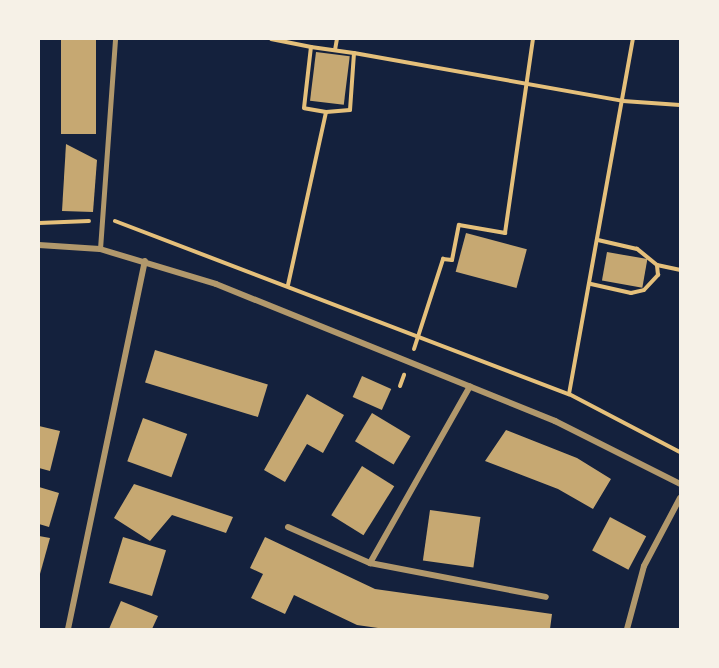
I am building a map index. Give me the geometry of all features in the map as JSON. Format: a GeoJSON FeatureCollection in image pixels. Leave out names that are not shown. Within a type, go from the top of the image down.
{"type":"FeatureCollection","features":[{"type":"Feature","properties":{"kind":"street"},"geometry":{"type":"LineString","coordinates":[[39,245],[100,249],[145,261],[409,361],[555,421],[680,484]]}},
{"type":"Feature","properties":{"kind":"street"},"geometry":{"type":"LineString","coordinates":[[68,629],[145,261]]}},
{"type":"Feature","properties":{"kind":"street"},"geometry":{"type":"LineString","coordinates":[[370,563],[470,386]]}},
{"type":"Feature","properties":{"kind":"street"},"geometry":{"type":"LineString","coordinates":[[627,629],[644,566],[680,498]]}},
{"type":"Feature","properties":{"kind":"street"},"geometry":{"type":"LineString","coordinates":[[288,527],[370,563],[546,597]]}},
{"type":"Feature","properties":{"kind":"lane"},"geometry":{"type":"LineString","coordinates":[[100,249],[115,39]]}},
{"type":"Feature","properties":{"kind":"path"},"geometry":{"type":"LineString","coordinates":[[271,39],[623,101],[680,105]]}},
{"type":"Feature","properties":{"kind":"path"},"geometry":{"type":"LineString","coordinates":[[335,50],[337,39]]}},
{"type":"Feature","properties":{"kind":"path"},"geometry":{"type":"LineString","coordinates":[[400,386],[419,336],[443,259],[452,260],[459,225],[505,232],[533,39]]}},
{"type":"Feature","properties":{"kind":"path"},"geometry":{"type":"LineString","coordinates":[[569,394],[599,240],[633,39]]}},
{"type":"Feature","properties":{"kind":"path"},"geometry":{"type":"LineString","coordinates":[[311,47],[304,108],[326,112],[350,110],[354,53]]}},
{"type":"Feature","properties":{"kind":"path"},"geometry":{"type":"LineString","coordinates":[[288,285],[326,112]]}},
{"type":"Feature","properties":{"kind":"path"},"geometry":{"type":"LineString","coordinates":[[39,223],[118,221],[569,394],[680,452]]}},
{"type":"Feature","properties":{"kind":"path"},"geometry":{"type":"LineString","coordinates":[[599,240],[637,249],[657,265],[680,270]]}},
{"type":"Feature","properties":{"kind":"path"},"geometry":{"type":"LineString","coordinates":[[591,284],[644,290],[658,275],[657,265]]}},
{"type":"Feature","properties":{"kind":"building"},"geometry":{"type":"Polygon","coordinates":[[[61,39],[96,39],[96,134],[61,134],[61,39]]]}},
{"type":"Feature","properties":{"kind":"building"},"geometry":{"type":"Polygon","coordinates":[[[316,52],[350,56],[344,105],[310,101],[316,52]]]}},
{"type":"Feature","properties":{"kind":"building"},"geometry":{"type":"Polygon","coordinates":[[[66,144],[97,160],[93,212],[62,211],[66,144]]]}},
{"type":"Feature","properties":{"kind":"building"},"geometry":{"type":"Polygon","coordinates":[[[466,233],[527,249],[517,288],[456,272],[466,233]]]}},
{"type":"Feature","properties":{"kind":"building"},"geometry":{"type":"Polygon","coordinates":[[[607,252],[647,259],[642,288],[602,281],[607,252]]]}},
{"type":"Feature","properties":{"kind":"building"},"geometry":{"type":"Polygon","coordinates":[[[155,350],[268,384],[258,417],[145,383],[155,350]]]}},
{"type":"Feature","properties":{"kind":"building"},"geometry":{"type":"Polygon","coordinates":[[[362,376],[391,389],[382,410],[353,397],[362,376]]]}},
{"type":"Feature","properties":{"kind":"building"},"geometry":{"type":"Polygon","coordinates":[[[307,394],[344,415],[323,453],[307,444],[285,482],[264,470],[307,394]]]}},
{"type":"Feature","properties":{"kind":"building"},"geometry":{"type":"Polygon","coordinates":[[[372,413],[411,436],[394,464],[355,441],[372,413]]]}},
{"type":"Feature","properties":{"kind":"building"},"geometry":{"type":"Polygon","coordinates":[[[143,418],[187,434],[171,477],[127,461],[143,418]]]}},
{"type":"Feature","properties":{"kind":"building"},"geometry":{"type":"Polygon","coordinates":[[[39,426],[60,431],[50,471],[39,468],[39,426]]]}},
{"type":"Feature","properties":{"kind":"building"},"geometry":{"type":"Polygon","coordinates":[[[506,430],[577,458],[611,479],[593,509],[558,489],[485,461],[506,430]]]}},
{"type":"Feature","properties":{"kind":"building"},"geometry":{"type":"Polygon","coordinates":[[[362,466],[394,486],[363,535],[331,515],[362,466]]]}},
{"type":"Feature","properties":{"kind":"building"},"geometry":{"type":"Polygon","coordinates":[[[134,484],[233,517],[226,533],[172,515],[150,541],[114,518],[134,484]]]}},
{"type":"Feature","properties":{"kind":"building"},"geometry":{"type":"Polygon","coordinates":[[[39,487],[59,493],[49,527],[39,524],[39,487]]]}},
{"type":"Feature","properties":{"kind":"building"},"geometry":{"type":"Polygon","coordinates":[[[430,510],[481,517],[473,568],[423,561],[430,510]]]}},
{"type":"Feature","properties":{"kind":"building"},"geometry":{"type":"Polygon","coordinates":[[[610,517],[646,536],[628,570],[592,551],[610,517]]]}},
{"type":"Feature","properties":{"kind":"building"},"geometry":{"type":"Polygon","coordinates":[[[39,536],[50,538],[40,574],[39,573],[39,536]]]}},
{"type":"Feature","properties":{"kind":"building"},"geometry":{"type":"Polygon","coordinates":[[[123,537],[166,550],[152,596],[109,583],[123,537]]]}},
{"type":"Feature","properties":{"kind":"building"},"geometry":{"type":"Polygon","coordinates":[[[265,537],[375,589],[552,614],[550,629],[385,629],[357,625],[294,595],[285,614],[251,598],[263,574],[250,568],[265,537]]]}},
{"type":"Feature","properties":{"kind":"building"},"geometry":{"type":"Polygon","coordinates":[[[121,601],[158,616],[152,629],[109,629],[121,601]]]}}]}
